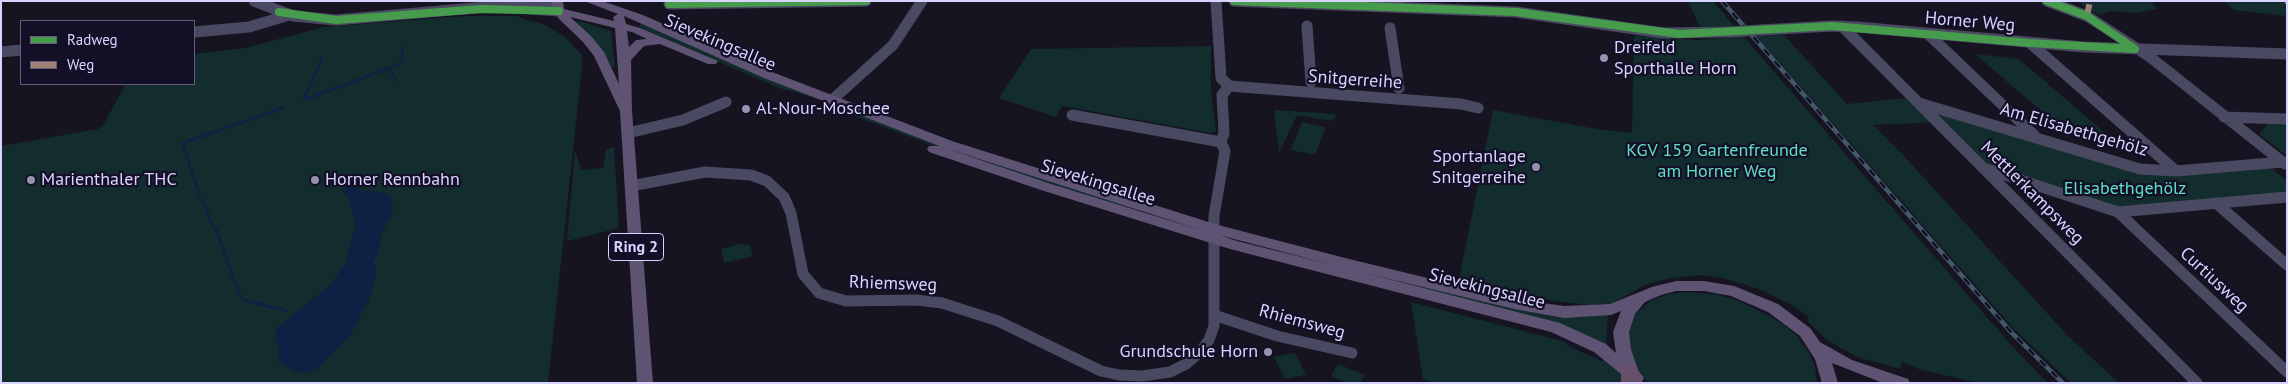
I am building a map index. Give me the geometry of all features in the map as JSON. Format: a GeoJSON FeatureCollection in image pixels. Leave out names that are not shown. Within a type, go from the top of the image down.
{"type":"FeatureCollection","features":[{"type":"Feature","properties":{"kind":"main road","name":"Sievekingsallee"},"geometry":{"type":"LineString","coordinates":[[590,1],[619,4],[639,17],[827,104]]}},
{"type":"Feature","properties":{"kind":"main road","name":"Sievekingsallee"},"geometry":{"type":"LineString","coordinates":[[557,4],[589,17],[620,24],[666,41],[827,104],[1215,234],[1555,327],[1600,348],[1634,379]]}},
{"type":"Feature","properties":{"kind":"main road","name":"Ring 2"},"geometry":{"type":"LineString","coordinates":[[557,4],[566,21],[587,39],[600,55],[617,96],[626,111]]}},
{"type":"Feature","properties":{"kind":"main road"},"geometry":{"type":"LineString","coordinates":[[589,17],[608,16],[619,4]]}},
{"type":"Feature","properties":{"kind":"main road","name":"Ring 2"},"geometry":{"type":"LineString","coordinates":[[619,4],[625,59],[626,111],[645,383]]}},
{"type":"Feature","properties":{"kind":"main road"},"geometry":{"type":"LineString","coordinates":[[625,59],[632,48],[643,42],[666,41]]}},
{"type":"Feature","properties":{"kind":"main road","name":"Sievekingsallee"},"geometry":{"type":"LineString","coordinates":[[1215,234],[1546,310],[1600,311],[1619,307],[1657,291],[1685,286],[1704,286],[1734,292],[1758,301],[1781,313],[1798,325],[1816,346],[1828,369],[1830,383]]}},
{"type":"Feature","properties":{"kind":"main road","name":"Sievekingsallee"},"geometry":{"type":"LineString","coordinates":[[1634,379],[1623,348],[1621,332],[1628,312],[1642,298]]}},
{"type":"Feature","properties":{"kind":"main road","name":"Sievekingsallee"},"geometry":{"type":"LineString","coordinates":[[1816,346],[1840,361],[1902,383]]}},
{"type":"Feature","properties":{"kind":"street"},"geometry":{"type":"LineString","coordinates":[[254,1],[288,15],[322,20],[350,20],[557,4]]}},
{"type":"Feature","properties":{"kind":"street"},"geometry":{"type":"LineString","coordinates":[[669,4],[866,1]]}},
{"type":"Feature","properties":{"kind":"street"},"geometry":{"type":"LineString","coordinates":[[827,104],[869,69],[893,45],[912,19],[922,1]]}},
{"type":"Feature","properties":{"kind":"street"},"geometry":{"type":"LineString","coordinates":[[1216,1],[1215,9],[1221,78],[1229,86]]}},
{"type":"Feature","properties":{"kind":"street","name":"Horner Weg"},"geometry":{"type":"LineString","coordinates":[[1234,1],[1516,12],[1663,33],[1730,32],[1842,26],[2030,43],[2287,54]]}},
{"type":"Feature","properties":{"kind":"street"},"geometry":{"type":"LineString","coordinates":[[2047,1],[2087,16],[2135,48],[2140,57],[2283,165]]}},
{"type":"Feature","properties":{"kind":"street"},"geometry":{"type":"LineString","coordinates":[[195,32],[249,27],[288,15]]}},
{"type":"Feature","properties":{"kind":"street"},"geometry":{"type":"LineString","coordinates":[[1307,26],[1310,88]]}},
{"type":"Feature","properties":{"kind":"street","name":"Mettlerkampsweg"},"geometry":{"type":"LineString","coordinates":[[1842,26],[2197,383]]}},
{"type":"Feature","properties":{"kind":"street"},"geometry":{"type":"LineString","coordinates":[[1390,28],[1399,95]]}},
{"type":"Feature","properties":{"kind":"street"},"geometry":{"type":"LineString","coordinates":[[1927,33],[1935,44],[2038,139]]}},
{"type":"Feature","properties":{"kind":"street"},"geometry":{"type":"LineString","coordinates":[[2030,43],[2176,171]]}},
{"type":"Feature","properties":{"kind":"street"},"geometry":{"type":"LineString","coordinates":[[1,52],[20,50]]}},
{"type":"Feature","properties":{"kind":"street","name":"Snitgerreihe"},"geometry":{"type":"LineString","coordinates":[[1229,86],[1310,88],[1399,95],[1478,108]]}},
{"type":"Feature","properties":{"kind":"street","name":"Rhiemsweg"},"geometry":{"type":"LineString","coordinates":[[631,186],[705,172],[730,172],[751,176],[767,182],[784,197],[791,213],[803,274],[811,287],[828,297],[846,301],[916,300],[959,307],[998,321],[1094,368],[1119,375],[1152,375],[1179,368],[1205,347],[1212,334],[1214,315],[1214,216],[1225,151],[1221,142],[1224,133],[1222,95],[1229,86]]}},
{"type":"Feature","properties":{"kind":"street"},"geometry":{"type":"LineString","coordinates":[[628,133],[683,120],[726,102]]}},
{"type":"Feature","properties":{"kind":"street","name":"Am Elisabethgehölz"},"geometry":{"type":"LineString","coordinates":[[1917,103],[2125,166],[2176,171],[2283,165]]}},
{"type":"Feature","properties":{"kind":"street"},"geometry":{"type":"LineString","coordinates":[[1984,122],[2005,109]]}},
{"type":"Feature","properties":{"kind":"street"},"geometry":{"type":"LineString","coordinates":[[1072,115],[1221,142]]}},
{"type":"Feature","properties":{"kind":"street"},"geometry":{"type":"LineString","coordinates":[[2221,117],[2287,118]]}},
{"type":"Feature","properties":{"kind":"street"},"geometry":{"type":"LineString","coordinates":[[1983,168],[2118,212],[2287,197]]}},
{"type":"Feature","properties":{"kind":"street"},"geometry":{"type":"LineString","coordinates":[[2007,191],[2024,181]]}},
{"type":"Feature","properties":{"kind":"street"},"geometry":{"type":"LineString","coordinates":[[2216,203],[2287,265]]}},
{"type":"Feature","properties":{"kind":"street","name":"Curtiusweg"},"geometry":{"type":"LineString","coordinates":[[2118,212],[2287,372]]}},
{"type":"Feature","properties":{"kind":"street","name":"Rhiemsweg"},"geometry":{"type":"LineString","coordinates":[[1214,315],[1277,336],[1352,353]]}},
{"type":"Feature","properties":{"kind":"green space"},"geometry":{"type":"Polygon","coordinates":[[[1688,1],[1713,1],[1734,26],[1700,27],[1688,1]]]}},
{"type":"Feature","properties":{"kind":"green space"},"geometry":{"type":"Polygon","coordinates":[[[2079,1],[2151,1],[2157,9],[2137,13],[2109,11],[2100,15],[2084,7],[2079,1]]]}},
{"type":"Feature","properties":{"kind":"green space"},"geometry":{"type":"Polygon","coordinates":[[[2222,1],[2287,1],[2287,16],[2234,10],[2222,1]]]}},
{"type":"Feature","properties":{"kind":"green space","name":"Horner Rennbahn"},"geometry":{"type":"Polygon","coordinates":[[[466,16],[518,16],[543,24],[565,37],[581,54],[582,66],[548,383],[1,383],[1,146],[98,129],[103,125],[125,85],[195,85],[195,54],[245,48],[324,27],[466,16]]]}},
{"type":"Feature","properties":{"kind":"green space"},"geometry":{"type":"Polygon","coordinates":[[[580,21],[611,31],[615,67],[612,67],[606,57],[575,22],[580,21]]]}},
{"type":"Feature","properties":{"kind":"green space"},"geometry":{"type":"Polygon","coordinates":[[[641,22],[816,98],[779,88],[639,27],[641,22]]]}},
{"type":"Feature","properties":{"kind":"green space","name":"Elisabethgehölz"},"geometry":{"type":"Polygon","coordinates":[[[1784,35],[1847,104],[1907,98],[2114,166],[2271,168],[2287,181],[2287,193],[2122,210],[1991,168],[1937,122],[1873,125],[1905,157],[2068,336],[2119,383],[2071,383],[2015,330],[1756,36],[1784,35]]]}},
{"type":"Feature","properties":{"kind":"green space","name":"KGV 159 Gartenfreunde am Horner Weg"},"geometry":{"type":"Polygon","coordinates":[[[1634,36],[1696,40],[1744,37],[2012,346],[2048,383],[1980,383],[1921,370],[1902,362],[1900,369],[1857,357],[1827,340],[1807,321],[1809,317],[1794,306],[1759,289],[1722,278],[1702,275],[1671,278],[1647,284],[1613,303],[1589,305],[1555,301],[1459,279],[1493,110],[1596,129],[1632,133],[1634,36]]]}},
{"type":"Feature","properties":{"kind":"green space"},"geometry":{"type":"Polygon","coordinates":[[[1211,46],[1211,92],[1216,131],[1211,133],[1062,106],[1056,117],[999,98],[1031,49],[1211,46]]]}},
{"type":"Feature","properties":{"kind":"green space"},"geometry":{"type":"Polygon","coordinates":[[[1975,54],[2019,59],[2118,144],[2060,127],[1975,54]]]}},
{"type":"Feature","properties":{"kind":"green space"},"geometry":{"type":"Polygon","coordinates":[[[850,110],[1140,210],[1135,212],[940,148],[846,113],[850,110]]]}},
{"type":"Feature","properties":{"kind":"green space"},"geometry":{"type":"Polygon","coordinates":[[[1274,110],[1335,114],[1336,117],[1331,121],[1297,115],[1279,153],[1274,110]]]}},
{"type":"Feature","properties":{"kind":"green space"},"geometry":{"type":"Polygon","coordinates":[[[1302,122],[1326,127],[1315,155],[1291,150],[1302,122]]]}},
{"type":"Feature","properties":{"kind":"green space"},"geometry":{"type":"Polygon","coordinates":[[[2268,124],[2287,124],[2287,156],[2259,134],[2268,124]]]}},
{"type":"Feature","properties":{"kind":"green space"},"geometry":{"type":"Polygon","coordinates":[[[614,147],[619,228],[567,241],[575,150],[581,170],[603,168],[606,150],[614,147]]]}},
{"type":"Feature","properties":{"kind":"green space"},"geometry":{"type":"Polygon","coordinates":[[[740,244],[750,245],[753,256],[724,263],[721,249],[740,244]]]}},
{"type":"Feature","properties":{"kind":"green space"},"geometry":{"type":"Polygon","coordinates":[[[1284,252],[1466,296],[1608,314],[1606,347],[1283,256],[1284,252]]]}},
{"type":"Feature","properties":{"kind":"green space"},"geometry":{"type":"Polygon","coordinates":[[[1688,292],[1719,295],[1740,301],[1780,322],[1796,335],[1808,351],[1815,367],[1817,383],[1648,383],[1635,365],[1627,334],[1635,314],[1652,300],[1669,294],[1688,292]]]}},
{"type":"Feature","properties":{"kind":"green space"},"geometry":{"type":"Polygon","coordinates":[[[1411,302],[1566,342],[1567,345],[1601,361],[1607,360],[1620,372],[1624,383],[1434,383],[1423,379],[1411,302]]]}},
{"type":"Feature","properties":{"kind":"green space"},"geometry":{"type":"Polygon","coordinates":[[[1295,353],[1306,375],[1285,379],[1274,357],[1295,353]]]}},
{"type":"Feature","properties":{"kind":"green space"},"geometry":{"type":"Polygon","coordinates":[[[1338,364],[1365,375],[1360,383],[1348,383],[1331,376],[1338,364]]]}},
{"type":"Feature","properties":{"kind":"water"},"geometry":{"type":"Polygon","coordinates":[[[349,186],[356,186],[360,190],[390,196],[393,205],[393,213],[381,234],[379,253],[373,262],[377,272],[369,300],[350,335],[318,368],[305,373],[293,371],[278,361],[280,351],[274,337],[277,328],[331,284],[345,264],[356,225],[349,200],[342,190],[349,186]]]}},
{"type":"Feature","properties":{"kind":"waterway"},"geometry":{"type":"LineString","coordinates":[[402,48],[403,59]]}},
{"type":"Feature","properties":{"kind":"waterway"},"geometry":{"type":"LineString","coordinates":[[313,79],[322,58]]}},
{"type":"Feature","properties":{"kind":"waterway"},"geometry":{"type":"LineString","coordinates":[[312,81],[304,98],[310,98],[402,63]]}},
{"type":"Feature","properties":{"kind":"waterway"},"geometry":{"type":"LineString","coordinates":[[390,69],[396,81]]}},
{"type":"Feature","properties":{"kind":"waterway"},"geometry":{"type":"LineString","coordinates":[[190,166],[183,143],[283,108]]}},
{"type":"Feature","properties":{"kind":"waterway"},"geometry":{"type":"LineString","coordinates":[[191,170],[200,195]]}},
{"type":"Feature","properties":{"kind":"waterway"},"geometry":{"type":"LineString","coordinates":[[203,201],[213,227]]}},
{"type":"Feature","properties":{"kind":"waterway"},"geometry":{"type":"LineString","coordinates":[[216,229],[239,294],[244,300],[287,311]]}},
{"type":"Feature","properties":{"kind":"railway"},"geometry":{"type":"LineString","coordinates":[[1722,1],[2011,332],[2063,383]]}},
{"type":"Feature","properties":{"kind":"marked path"},"geometry":{"type":"LineString","coordinates":[[2087,16],[2090,1]]}},
{"type":"Feature","properties":{"kind":"cycle path"},"geometry":{"type":"LineString","coordinates":[[669,4],[866,1]]}},
{"type":"Feature","properties":{"kind":"cycle path"},"geometry":{"type":"LineString","coordinates":[[1234,1],[1516,12],[1679,34],[1832,26],[2030,43],[2135,49]]}},
{"type":"Feature","properties":{"kind":"cycle path"},"geometry":{"type":"LineString","coordinates":[[2047,1],[2087,16],[2135,49]]}},
{"type":"Feature","properties":{"kind":"cycle path"},"geometry":{"type":"LineString","coordinates":[[279,12],[310,18],[336,20],[481,9],[559,11]]}},
{"type":"Feature","properties":{"kind":"place","name":"Dreifeld Sporthalle Horn"},"geometry":{"type":"Point","coordinates":[1604,58]}},
{"type":"Feature","properties":{"kind":"place","name":"Al-Nour-Moschee"},"geometry":{"type":"Point","coordinates":[746,109]}},
{"type":"Feature","properties":{"kind":"place","name":"Sportanlage Snitgerreihe"},"geometry":{"type":"Point","coordinates":[1536,167]}},
{"type":"Feature","properties":{"kind":"place","name":"Marienthaler THC"},"geometry":{"type":"Point","coordinates":[31,180]}},
{"type":"Feature","properties":{"kind":"place","name":"Horner Rennbahn"},"geometry":{"type":"Point","coordinates":[315,180]}},
{"type":"Feature","properties":{"kind":"place","name":"Grundschule Horn"},"geometry":{"type":"Point","coordinates":[1268,352]}}]}
